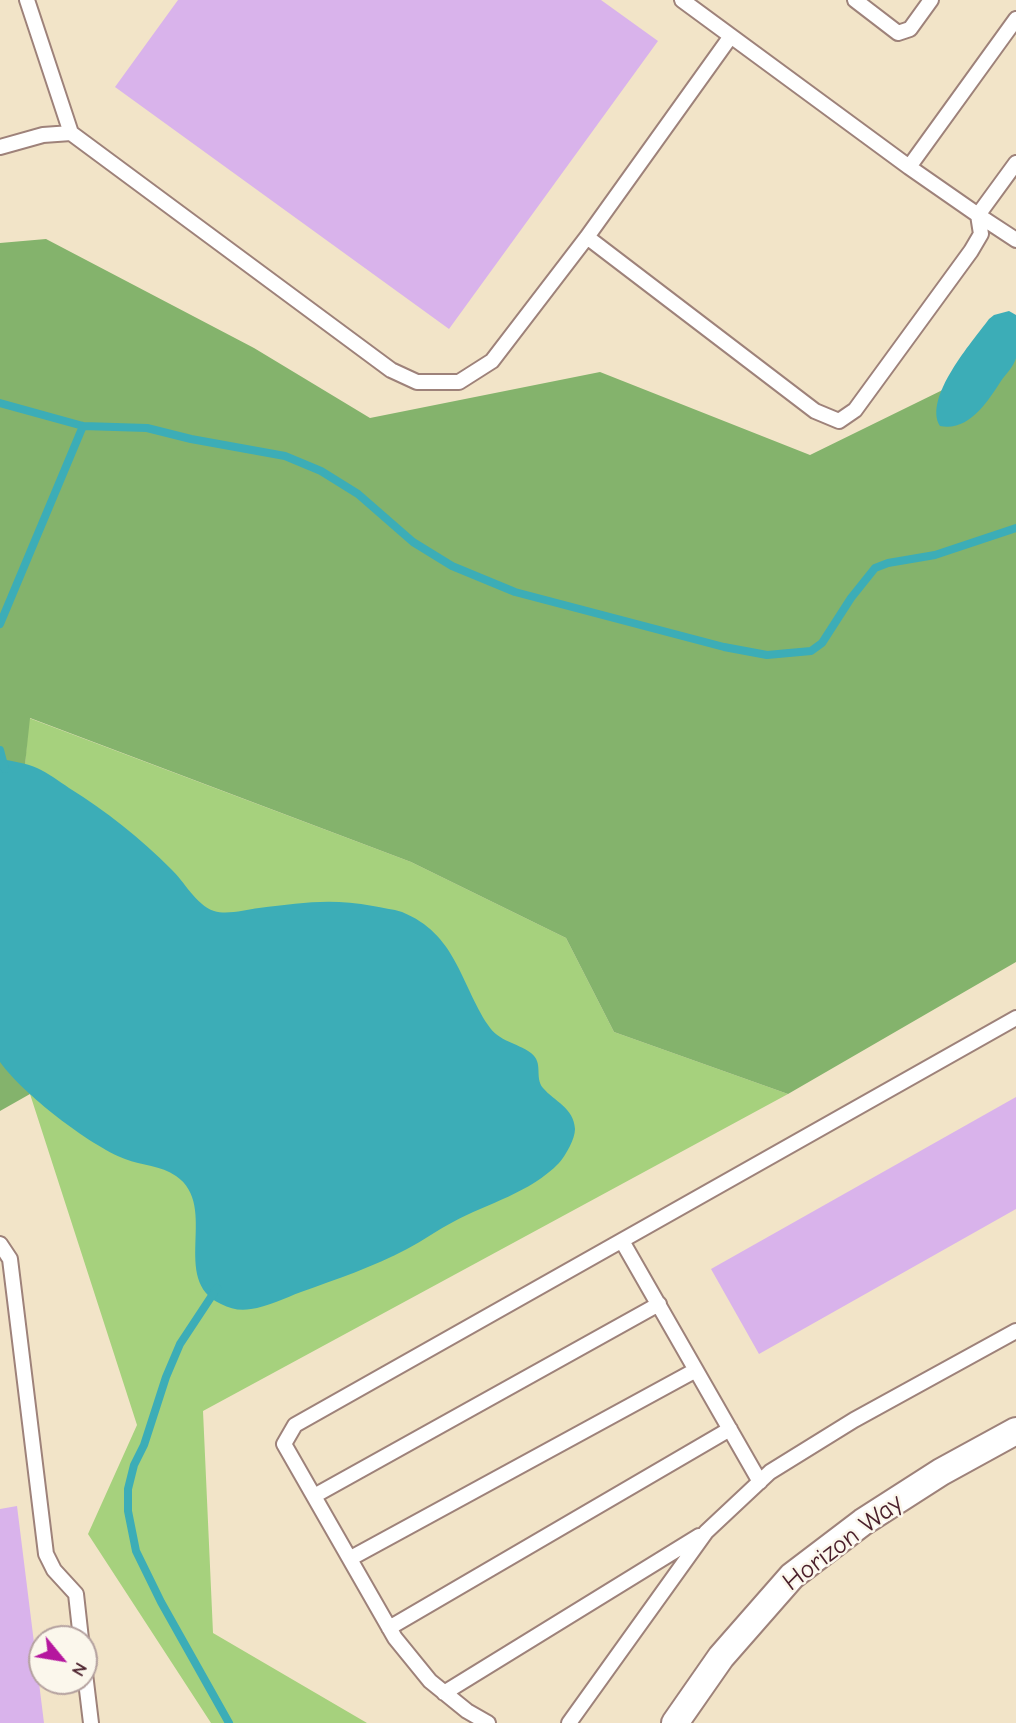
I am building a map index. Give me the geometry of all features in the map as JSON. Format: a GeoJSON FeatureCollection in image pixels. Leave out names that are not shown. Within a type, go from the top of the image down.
{"type":"FeatureCollection","features":[{"type":"Feature","properties":{"kind":"street","name":"Horizon Way"},"geometry":{"type":"LineString","coordinates":[[675,1723],[721,1657],[792,1576],[863,1522],[941,1472],[1016,1431]]}},
{"type":"Feature","properties":{"kind":"lane"},"geometry":{"type":"LineString","coordinates":[[27,0],[71,133],[391,370],[417,382],[459,382],[492,361],[586,237],[730,36]]}},
{"type":"Feature","properties":{"kind":"lane"},"geometry":{"type":"LineString","coordinates":[[682,0],[909,167],[1016,240]]}},
{"type":"Feature","properties":{"kind":"lane"},"geometry":{"type":"LineString","coordinates":[[855,0],[898,33],[910,29],[931,0]]}},
{"type":"Feature","properties":{"kind":"lane"},"geometry":{"type":"LineString","coordinates":[[909,167],[1016,19]]}},
{"type":"Feature","properties":{"kind":"lane"},"geometry":{"type":"LineString","coordinates":[[0,148],[43,135],[71,133]]}},
{"type":"Feature","properties":{"kind":"lane"},"geometry":{"type":"LineString","coordinates":[[586,237],[814,411],[839,421],[855,410],[971,251],[981,233],[978,215],[1016,163]]}},
{"type":"Feature","properties":{"kind":"lane"},"geometry":{"type":"LineString","coordinates":[[488,1723],[467,1711],[430,1681],[389,1628],[284,1444],[295,1425],[1016,1018]]}},
{"type":"Feature","properties":{"kind":"lane"},"geometry":{"type":"LineString","coordinates":[[622,1241],[760,1482]]}},
{"type":"Feature","properties":{"kind":"lane"},"geometry":{"type":"LineString","coordinates":[[0,1244],[10,1259],[46,1554],[54,1570],[76,1594],[79,1625]]}},
{"type":"Feature","properties":{"kind":"lane"},"geometry":{"type":"LineString","coordinates":[[314,1496],[659,1304]]}},
{"type":"Feature","properties":{"kind":"lane"},"geometry":{"type":"LineString","coordinates":[[444,1693],[706,1532],[770,1472],[854,1420],[1016,1331]]}},
{"type":"Feature","properties":{"kind":"lane"},"geometry":{"type":"LineString","coordinates":[[351,1558],[696,1370]]}},
{"type":"Feature","properties":{"kind":"lane"},"geometry":{"type":"LineString","coordinates":[[389,1628],[730,1429]]}},
{"type":"Feature","properties":{"kind":"lane"},"geometry":{"type":"LineString","coordinates":[[569,1723],[706,1532]]}},
{"type":"Feature","properties":{"kind":"lane"},"geometry":{"type":"LineString","coordinates":[[88,1695],[91,1723]]}},
{"type":"Feature","properties":{"kind":"green space"},"geometry":{"type":"Polygon","coordinates":[[[46,239],[254,348],[370,418],[600,372],[810,455],[1016,354],[1016,962],[788,1094],[614,1032],[566,938],[411,862],[30,718],[25,765],[0,771],[0,243],[46,239]]]}},
{"type":"Feature","properties":{"kind":"green space"},"geometry":{"type":"Polygon","coordinates":[[[29,718],[411,862],[566,938],[614,1032],[788,1094],[203,1411],[213,1633],[367,1723],[211,1723],[88,1534],[137,1425],[30,1094],[0,975],[0,771],[25,764],[29,718]]]}},
{"type":"Feature","properties":{"kind":"green space"},"geometry":{"type":"Polygon","coordinates":[[[0,975],[30,1094],[0,1111],[0,975]]]}},
{"type":"Feature","properties":{"kind":"water"},"geometry":{"type":"Polygon","coordinates":[[[1009,311],[1016,315],[1014,364],[969,420],[950,427],[940,426],[938,401],[952,371],[989,319],[1009,311]]]}},
{"type":"Feature","properties":{"kind":"water"},"geometry":{"type":"Polygon","coordinates":[[[0,759],[33,766],[96,806],[147,846],[196,898],[214,911],[230,912],[302,903],[343,902],[399,911],[420,921],[446,946],[492,1031],[535,1057],[540,1084],[571,1116],[575,1133],[562,1160],[522,1190],[466,1215],[407,1249],[368,1267],[257,1308],[239,1310],[221,1304],[206,1293],[198,1278],[194,1205],[188,1189],[170,1172],[125,1159],[76,1131],[24,1089],[0,1062],[0,759]]]}},
{"type":"Feature","properties":{"kind":"building"},"geometry":{"type":"Polygon","coordinates":[[[178,0],[601,0],[658,41],[449,329],[115,87],[178,0]]]}},
{"type":"Feature","properties":{"kind":"building"},"geometry":{"type":"Polygon","coordinates":[[[1016,1097],[1016,1209],[759,1354],[711,1269],[1016,1097]]]}},
{"type":"Feature","properties":{"kind":"building"},"geometry":{"type":"Polygon","coordinates":[[[17,1506],[32,1625],[28,1625],[28,1695],[41,1695],[44,1723],[0,1723],[0,1509],[17,1506]]]}},
{"type":"Feature","properties":{"kind":"waterway"},"geometry":{"type":"LineString","coordinates":[[0,403],[83,426],[147,428],[285,456],[321,471],[358,494],[413,542],[452,566],[515,592],[724,647],[767,655],[811,651],[822,643],[851,598],[875,568],[888,563],[935,555],[1016,528]]}},
{"type":"Feature","properties":{"kind":"waterway"},"geometry":{"type":"LineString","coordinates":[[0,624],[83,426]]}},
{"type":"Feature","properties":{"kind":"waterway"},"geometry":{"type":"LineString","coordinates":[[0,750],[5,769]]}},
{"type":"Feature","properties":{"kind":"waterway"},"geometry":{"type":"LineString","coordinates":[[217,1288],[180,1344],[166,1377],[144,1445],[134,1465],[128,1489],[128,1511],[136,1551],[161,1602],[229,1723]]}}]}
